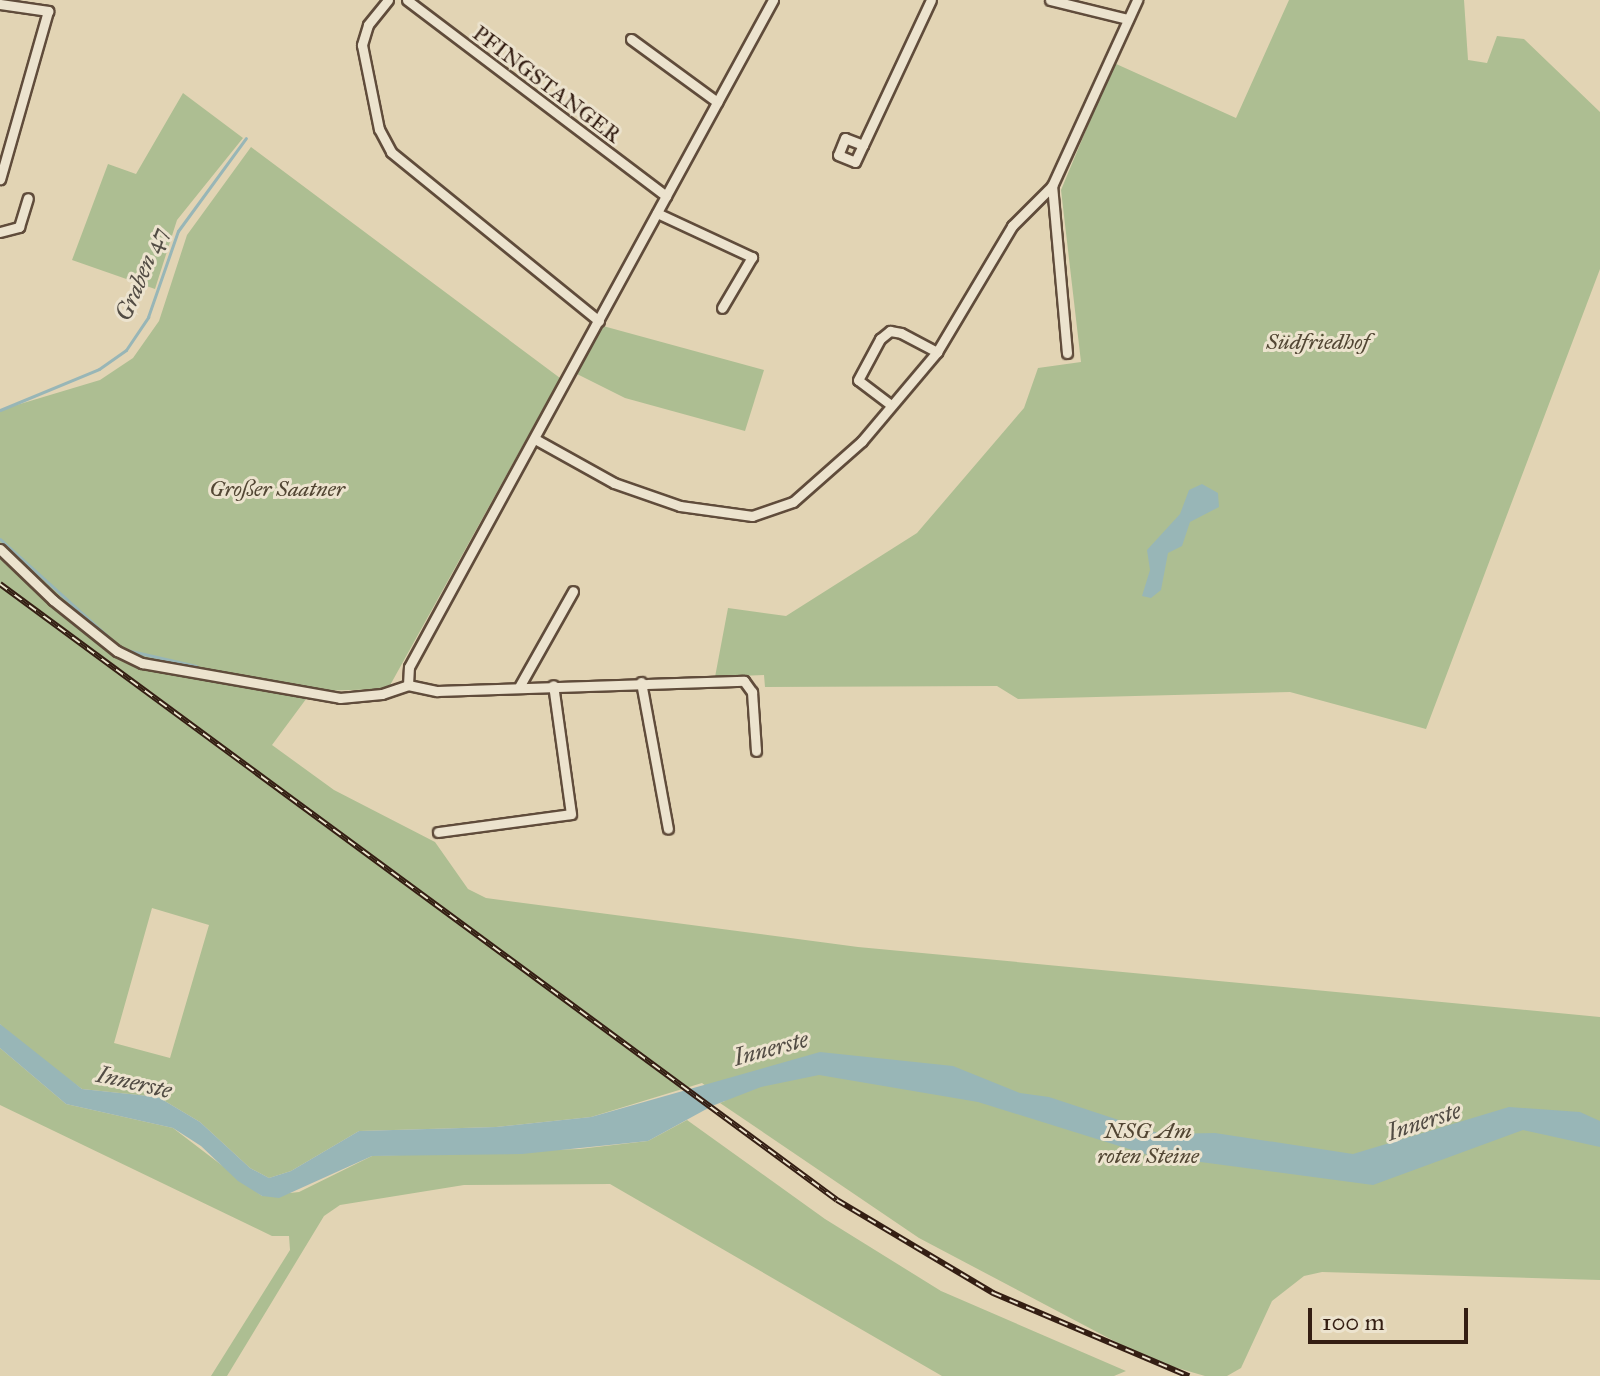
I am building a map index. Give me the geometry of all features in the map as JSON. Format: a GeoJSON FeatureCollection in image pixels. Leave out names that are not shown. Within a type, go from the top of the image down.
{"type":"FeatureCollection","features":[{"type":"Feature","properties":{"kind":"street"},"geometry":{"type":"LineString","coordinates":[[388,0],[364,35],[379,129],[391,152],[599,321]]}},
{"type":"Feature","properties":{"kind":"street","name":"PFINGSTANGER"},"geometry":{"type":"LineString","coordinates":[[407,0],[666,196]]}},
{"type":"Feature","properties":{"kind":"street"},"geometry":{"type":"LineString","coordinates":[[408,685],[409,667],[773,0]]}},
{"type":"Feature","properties":{"kind":"street"},"geometry":{"type":"LineString","coordinates":[[863,145],[931,0]]}},
{"type":"Feature","properties":{"kind":"street"},"geometry":{"type":"LineString","coordinates":[[1050,0],[1128,19]]}},
{"type":"Feature","properties":{"kind":"street"},"geometry":{"type":"LineString","coordinates":[[535,439],[632,490],[680,506],[752,516],[784,507],[813,487],[937,352],[1012,226],[1052,186],[1137,0]]}},
{"type":"Feature","properties":{"kind":"street"},"geometry":{"type":"LineString","coordinates":[[0,4],[48,11],[0,179]]}},
{"type":"Feature","properties":{"kind":"street"},"geometry":{"type":"LineString","coordinates":[[631,39],[717,102]]}},
{"type":"Feature","properties":{"kind":"street"},"geometry":{"type":"LineString","coordinates":[[1052,186],[1067,353]]}},
{"type":"Feature","properties":{"kind":"street"},"geometry":{"type":"LineString","coordinates":[[0,232],[19,227],[28,198]]}},
{"type":"Feature","properties":{"kind":"street"},"geometry":{"type":"LineString","coordinates":[[657,213],[752,257],[722,308]]}},
{"type":"Feature","properties":{"kind":"street"},"geometry":{"type":"LineString","coordinates":[[891,405],[858,380],[880,339],[890,331],[901,333],[937,352]]}},
{"type":"Feature","properties":{"kind":"street"},"geometry":{"type":"LineString","coordinates":[[0,549],[64,609],[117,651],[142,663],[340,698],[382,694],[408,685],[417,690],[744,681],[752,692],[756,751]]}},
{"type":"Feature","properties":{"kind":"street"},"geometry":{"type":"LineString","coordinates":[[519,687],[573,591]]}},
{"type":"Feature","properties":{"kind":"street"},"geometry":{"type":"LineString","coordinates":[[641,682],[668,829]]}},
{"type":"Feature","properties":{"kind":"street"},"geometry":{"type":"LineString","coordinates":[[438,832],[571,814],[553,685]]}},
{"type":"Feature","properties":{"kind":"green space","name":"Südfriedhof"},"geometry":{"type":"Polygon","coordinates":[[[1289,0],[1464,0],[1468,60],[1487,63],[1497,36],[1524,39],[1600,112],[1600,269],[1426,729],[1290,692],[1018,699],[997,686],[765,687],[764,675],[715,677],[728,608],[786,616],[917,533],[1024,408],[1038,368],[1081,362],[1061,190],[1114,63],[1236,118],[1289,0]]]}},
{"type":"Feature","properties":{"kind":"green space"},"geometry":{"type":"Polygon","coordinates":[[[183,93],[243,138],[177,220],[155,289],[72,260],[108,164],[136,174],[183,93]]]}},
{"type":"Feature","properties":{"kind":"green space"},"geometry":{"type":"Polygon","coordinates":[[[251,147],[560,378],[388,689],[312,691],[272,745],[334,790],[435,842],[468,889],[486,898],[858,947],[1600,1017],[1600,1280],[1322,1272],[1304,1276],[1272,1301],[1241,1368],[1227,1376],[1205,1376],[1150,1360],[919,1238],[720,1103],[725,1101],[702,1083],[591,1117],[496,1127],[359,1131],[291,1171],[269,1178],[250,1168],[200,1122],[158,1097],[82,1089],[16,1041],[0,1024],[0,410],[100,380],[133,358],[159,321],[187,235],[251,147]],[[152,908],[114,1043],[170,1058],[209,925],[152,908]]]}},
{"type":"Feature","properties":{"kind":"green space"},"geometry":{"type":"Polygon","coordinates":[[[603,326],[764,370],[745,431],[625,398],[577,374],[603,326]]]}},
{"type":"Feature","properties":{"kind":"green space"},"geometry":{"type":"Polygon","coordinates":[[[0,1048],[66,1104],[173,1128],[262,1196],[299,1192],[372,1156],[579,1149],[648,1141],[687,1120],[825,1219],[941,1291],[1126,1371],[1114,1376],[942,1376],[610,1184],[464,1185],[340,1205],[324,1216],[227,1376],[211,1376],[290,1250],[289,1236],[272,1236],[0,1105],[0,1048]]]}},
{"type":"Feature","properties":{"kind":"water"},"geometry":{"type":"Polygon","coordinates":[[[1202,484],[1218,493],[1219,507],[1190,522],[1182,546],[1168,553],[1161,590],[1151,598],[1142,596],[1150,570],[1147,550],[1180,514],[1189,490],[1202,484]]]}},
{"type":"Feature","properties":{"kind":"water"},"geometry":{"type":"Polygon","coordinates":[[[0,1024],[82,1089],[158,1097],[200,1122],[250,1168],[269,1178],[291,1171],[359,1131],[496,1127],[591,1117],[820,1052],[953,1066],[1020,1093],[1049,1097],[1161,1134],[1215,1133],[1353,1154],[1509,1107],[1580,1112],[1600,1121],[1600,1147],[1523,1130],[1373,1185],[1148,1155],[978,1102],[819,1075],[761,1087],[712,1106],[648,1141],[522,1154],[372,1156],[279,1198],[262,1196],[238,1181],[201,1146],[173,1128],[66,1104],[0,1048],[0,1024]]]}},
{"type":"Feature","properties":{"kind":"waterway","name":"Graben 47"},"geometry":{"type":"LineString","coordinates":[[0,410],[99,369],[126,350],[148,317],[178,231],[246,138]]}},
{"type":"Feature","properties":{"kind":"waterway"},"geometry":{"type":"LineString","coordinates":[[0,539],[114,642]]}},
{"type":"Feature","properties":{"kind":"waterway"},"geometry":{"type":"LineString","coordinates":[[122,649],[196,666]]}},
{"type":"Feature","properties":{"kind":"railway"},"geometry":{"type":"LineString","coordinates":[[0,584],[837,1200],[993,1293],[1189,1376]]}},
{"type":"Feature","properties":{"kind":"park label","name":"Großer Saatner"},"geometry":{"type":"Point","coordinates":[277,489]}},
{"type":"Feature","properties":{"kind":"park label","name":"NSG Am roten Steine"},"geometry":{"type":"Point","coordinates":[1148,1142]}},
{"type":"Feature","properties":{"kind":"water label","name":"Innerste"},"geometry":{"type":"Point","coordinates":[771,1049]}},
{"type":"Feature","properties":{"kind":"water label","name":"Innerste"},"geometry":{"type":"Point","coordinates":[134,1083]}},
{"type":"Feature","properties":{"kind":"water label","name":"Innerste"},"geometry":{"type":"Point","coordinates":[1424,1122]}}]}
